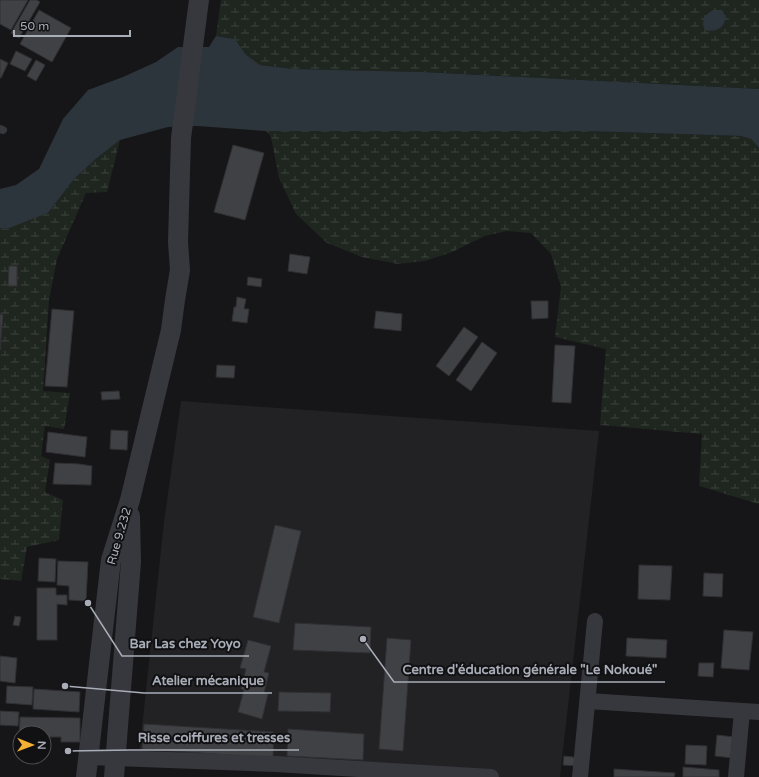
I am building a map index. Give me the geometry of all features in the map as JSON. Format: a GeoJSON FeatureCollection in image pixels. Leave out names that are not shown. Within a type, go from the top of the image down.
{"type":"FeatureCollection","features":[{"type":"Feature","properties":{"kind":"street"},"geometry":{"type":"LineString","coordinates":[[130,500],[170,330],[180,270],[178,242],[180,138],[199,0]]}},
{"type":"Feature","properties":{"kind":"street","name":"Rue 9.232"},"geometry":{"type":"LineString","coordinates":[[86,777],[111,560],[130,500]]}},
{"type":"Feature","properties":{"kind":"street","name":"Rue 9.232"},"geometry":{"type":"LineString","coordinates":[[114,768],[131,562],[130,500]]}},
{"type":"Feature","properties":{"kind":"street"},"geometry":{"type":"LineString","coordinates":[[580,777],[595,621]]}},
{"type":"Feature","properties":{"kind":"street"},"geometry":{"type":"LineString","coordinates":[[588,701],[759,712]]}},
{"type":"Feature","properties":{"kind":"street"},"geometry":{"type":"LineString","coordinates":[[736,777],[742,711]]}},
{"type":"Feature","properties":{"kind":"street"},"geometry":{"type":"LineString","coordinates":[[88,757],[114,768],[274,770],[491,777]]}},
{"type":"Feature","properties":{"kind":"shaded area"},"geometry":{"type":"Polygon","coordinates":[[[713,10],[722,10],[725,19],[724,23],[718,29],[710,31],[705,30],[703,24],[704,18],[713,10]]]}},
{"type":"Feature","properties":{"kind":"shaded area"},"geometry":{"type":"Polygon","coordinates":[[[216,36],[235,39],[245,54],[260,65],[294,69],[423,72],[759,89],[759,148],[751,139],[741,136],[584,131],[266,131],[197,126],[168,127],[120,140],[74,179],[48,213],[7,229],[0,228],[0,189],[16,185],[39,169],[63,119],[88,90],[123,77],[156,62],[178,47],[209,47],[216,36]]]}},
{"type":"Feature","properties":{"kind":"shaded area"},"geometry":{"type":"Polygon","coordinates":[[[181,401],[599,431],[560,777],[500,777],[139,756],[164,522],[181,401]]]}},
{"type":"Feature","properties":{"kind":"green space"},"geometry":{"type":"Polygon","coordinates":[[[221,0],[759,0],[759,89],[424,72],[294,69],[260,65],[244,54],[235,39],[216,36],[221,0]]]}},
{"type":"Feature","properties":{"kind":"green space"},"geometry":{"type":"Polygon","coordinates":[[[266,131],[584,131],[741,136],[751,139],[759,148],[759,504],[699,486],[702,434],[600,425],[606,349],[555,337],[561,287],[551,254],[531,233],[507,231],[485,236],[452,252],[425,261],[398,264],[362,257],[327,243],[296,214],[279,178],[271,137],[266,131]]]}},
{"type":"Feature","properties":{"kind":"green space"},"geometry":{"type":"Polygon","coordinates":[[[120,140],[107,192],[86,193],[57,259],[49,300],[43,391],[70,393],[64,429],[45,426],[41,456],[50,460],[45,492],[63,500],[59,540],[27,547],[21,581],[0,579],[0,228],[7,229],[48,213],[74,179],[120,140]]]}},
{"type":"Feature","properties":{"kind":"building"},"geometry":{"type":"Polygon","coordinates":[[[0,0],[28,0],[11,30],[0,24],[0,0]]]}},
{"type":"Feature","properties":{"kind":"building"},"geometry":{"type":"Polygon","coordinates":[[[30,0],[37,0],[40,2],[19,38],[11,33],[30,0]]]}},
{"type":"Feature","properties":{"kind":"building"},"geometry":{"type":"Polygon","coordinates":[[[39,10],[71,28],[52,62],[20,44],[39,10]]]}},
{"type":"Feature","properties":{"kind":"building"},"geometry":{"type":"Polygon","coordinates":[[[16,51],[32,59],[25,71],[10,64],[16,51]]]}},
{"type":"Feature","properties":{"kind":"building"},"geometry":{"type":"Polygon","coordinates":[[[0,59],[8,63],[1,78],[0,78],[0,59]]]}},
{"type":"Feature","properties":{"kind":"building"},"geometry":{"type":"Polygon","coordinates":[[[36,60],[45,65],[36,81],[27,76],[36,60]]]}},
{"type":"Feature","properties":{"kind":"building"},"geometry":{"type":"Polygon","coordinates":[[[233,145],[264,153],[245,220],[214,212],[233,145]]]}},
{"type":"Feature","properties":{"kind":"building"},"geometry":{"type":"Polygon","coordinates":[[[290,254],[310,257],[307,274],[288,271],[290,254]]]}},
{"type":"Feature","properties":{"kind":"building"},"geometry":{"type":"Polygon","coordinates":[[[9,266],[17,266],[17,286],[8,286],[9,266]]]}},
{"type":"Feature","properties":{"kind":"building"},"geometry":{"type":"Polygon","coordinates":[[[248,277],[262,279],[261,287],[247,285],[248,277]]]}},
{"type":"Feature","properties":{"kind":"building"},"geometry":{"type":"Polygon","coordinates":[[[237,297],[246,299],[244,309],[249,309],[247,323],[232,321],[237,297]]]}},
{"type":"Feature","properties":{"kind":"building"},"geometry":{"type":"Polygon","coordinates":[[[531,301],[548,301],[548,318],[532,319],[531,301]]]}},
{"type":"Feature","properties":{"kind":"building"},"geometry":{"type":"Polygon","coordinates":[[[52,309],[74,311],[67,387],[45,386],[52,309]]]}},
{"type":"Feature","properties":{"kind":"building"},"geometry":{"type":"Polygon","coordinates":[[[376,311],[402,314],[401,331],[374,328],[376,311]]]}},
{"type":"Feature","properties":{"kind":"building"},"geometry":{"type":"Polygon","coordinates":[[[0,314],[3,315],[0,350],[0,314]]]}},
{"type":"Feature","properties":{"kind":"building"},"geometry":{"type":"Polygon","coordinates":[[[464,327],[478,337],[449,376],[436,366],[464,327]]]}},
{"type":"Feature","properties":{"kind":"building"},"geometry":{"type":"Polygon","coordinates":[[[482,342],[497,353],[471,391],[456,380],[482,342]]]}},
{"type":"Feature","properties":{"kind":"building"},"geometry":{"type":"Polygon","coordinates":[[[555,345],[575,346],[571,403],[552,402],[555,345]]]}},
{"type":"Feature","properties":{"kind":"building"},"geometry":{"type":"Polygon","coordinates":[[[217,365],[235,366],[234,378],[216,377],[217,365]]]}},
{"type":"Feature","properties":{"kind":"building"},"geometry":{"type":"Polygon","coordinates":[[[119,391],[120,399],[102,400],[101,392],[119,391]]]}},
{"type":"Feature","properties":{"kind":"building"},"geometry":{"type":"Polygon","coordinates":[[[111,430],[128,431],[127,450],[110,449],[111,430]]]}},
{"type":"Feature","properties":{"kind":"building"},"geometry":{"type":"Polygon","coordinates":[[[48,432],[87,437],[85,457],[46,452],[48,432]]]}},
{"type":"Feature","properties":{"kind":"building"},"geometry":{"type":"Polygon","coordinates":[[[55,463],[92,466],[91,485],[53,484],[55,463]]]}},
{"type":"Feature","properties":{"kind":"building"},"geometry":{"type":"Polygon","coordinates":[[[275,525],[301,531],[279,623],[253,617],[275,525]]]}},
{"type":"Feature","properties":{"kind":"building"},"geometry":{"type":"Polygon","coordinates":[[[39,558],[56,559],[55,582],[38,581],[39,558]]]}},
{"type":"Feature","properties":{"kind":"building"},"geometry":{"type":"Polygon","coordinates":[[[58,561],[88,562],[86,601],[69,600],[69,586],[57,585],[58,561]]]}},
{"type":"Feature","properties":{"kind":"building"},"geometry":{"type":"Polygon","coordinates":[[[639,565],[672,566],[670,600],[638,599],[639,565]]]}},
{"type":"Feature","properties":{"kind":"building"},"geometry":{"type":"Polygon","coordinates":[[[704,573],[723,574],[722,597],[703,596],[704,573]]]}},
{"type":"Feature","properties":{"kind":"building"},"geometry":{"type":"Polygon","coordinates":[[[37,588],[56,588],[56,595],[67,595],[67,605],[57,604],[57,640],[37,640],[37,588]]]}},
{"type":"Feature","properties":{"kind":"building"},"geometry":{"type":"Polygon","coordinates":[[[15,616],[21,617],[19,626],[13,625],[15,616]]]}},
{"type":"Feature","properties":{"kind":"building"},"geometry":{"type":"Polygon","coordinates":[[[295,623],[371,627],[370,653],[293,650],[295,623]]]}},
{"type":"Feature","properties":{"kind":"building"},"geometry":{"type":"Polygon","coordinates":[[[724,630],[753,632],[749,670],[721,668],[724,630]]]}},
{"type":"Feature","properties":{"kind":"building"},"geometry":{"type":"Polygon","coordinates":[[[387,638],[411,640],[403,751],[379,749],[387,638]]]}},
{"type":"Feature","properties":{"kind":"building"},"geometry":{"type":"Polygon","coordinates":[[[627,638],[667,640],[666,658],[626,656],[627,638]]]}},
{"type":"Feature","properties":{"kind":"building"},"geometry":{"type":"Polygon","coordinates":[[[248,640],[271,646],[264,672],[269,673],[264,693],[268,694],[262,719],[238,712],[244,690],[241,689],[246,669],[240,668],[248,640]]]}},
{"type":"Feature","properties":{"kind":"building"},"geometry":{"type":"Polygon","coordinates":[[[0,656],[17,658],[15,683],[0,681],[0,656]]]}},
{"type":"Feature","properties":{"kind":"building"},"geometry":{"type":"Polygon","coordinates":[[[699,663],[714,663],[713,677],[698,676],[699,663]]]}},
{"type":"Feature","properties":{"kind":"building"},"geometry":{"type":"Polygon","coordinates":[[[7,686],[33,687],[32,705],[6,703],[7,686]]]}},
{"type":"Feature","properties":{"kind":"building"},"geometry":{"type":"Polygon","coordinates":[[[34,689],[80,692],[79,712],[33,709],[34,689]]]}},
{"type":"Feature","properties":{"kind":"building"},"geometry":{"type":"Polygon","coordinates":[[[279,692],[331,693],[330,712],[278,711],[279,692]]]}},
{"type":"Feature","properties":{"kind":"building"},"geometry":{"type":"Polygon","coordinates":[[[0,711],[19,712],[18,725],[0,725],[0,711]]]}},
{"type":"Feature","properties":{"kind":"building"},"geometry":{"type":"Polygon","coordinates":[[[20,717],[80,718],[80,742],[61,742],[61,737],[52,737],[52,725],[20,725],[20,717]]]}},
{"type":"Feature","properties":{"kind":"building"},"geometry":{"type":"Polygon","coordinates":[[[144,724],[274,732],[273,758],[142,749],[144,724]]]}},
{"type":"Feature","properties":{"kind":"building"},"geometry":{"type":"Polygon","coordinates":[[[288,729],[364,734],[363,760],[287,756],[288,729]]]}},
{"type":"Feature","properties":{"kind":"building"},"geometry":{"type":"Polygon","coordinates":[[[717,735],[734,737],[733,758],[715,756],[717,735]]]}},
{"type":"Feature","properties":{"kind":"building"},"geometry":{"type":"Polygon","coordinates":[[[686,745],[707,746],[706,765],[685,764],[686,745]]]}},
{"type":"Feature","properties":{"kind":"building"},"geometry":{"type":"Polygon","coordinates":[[[564,756],[581,758],[580,766],[563,765],[564,756]]]}},
{"type":"Feature","properties":{"kind":"building"},"geometry":{"type":"Polygon","coordinates":[[[683,767],[719,770],[719,777],[683,777],[683,767]]]}},
{"type":"Feature","properties":{"kind":"building"},"geometry":{"type":"Polygon","coordinates":[[[614,769],[675,773],[674,777],[614,777],[614,769]]]}},
{"type":"Feature","properties":{"kind":"place","name":"Bar Las chez Yoyo"},"geometry":{"type":"Point","coordinates":[88,603]}},
{"type":"Feature","properties":{"kind":"place","name":"Centre d'éducation générale \"Le Nokoué\""},"geometry":{"type":"Point","coordinates":[363,639]}},
{"type":"Feature","properties":{"kind":"place","name":"Atelier mécanique"},"geometry":{"type":"Point","coordinates":[65,686]}},
{"type":"Feature","properties":{"kind":"place","name":"Risse coiffures et tresses"},"geometry":{"type":"Point","coordinates":[68,751]}}]}
